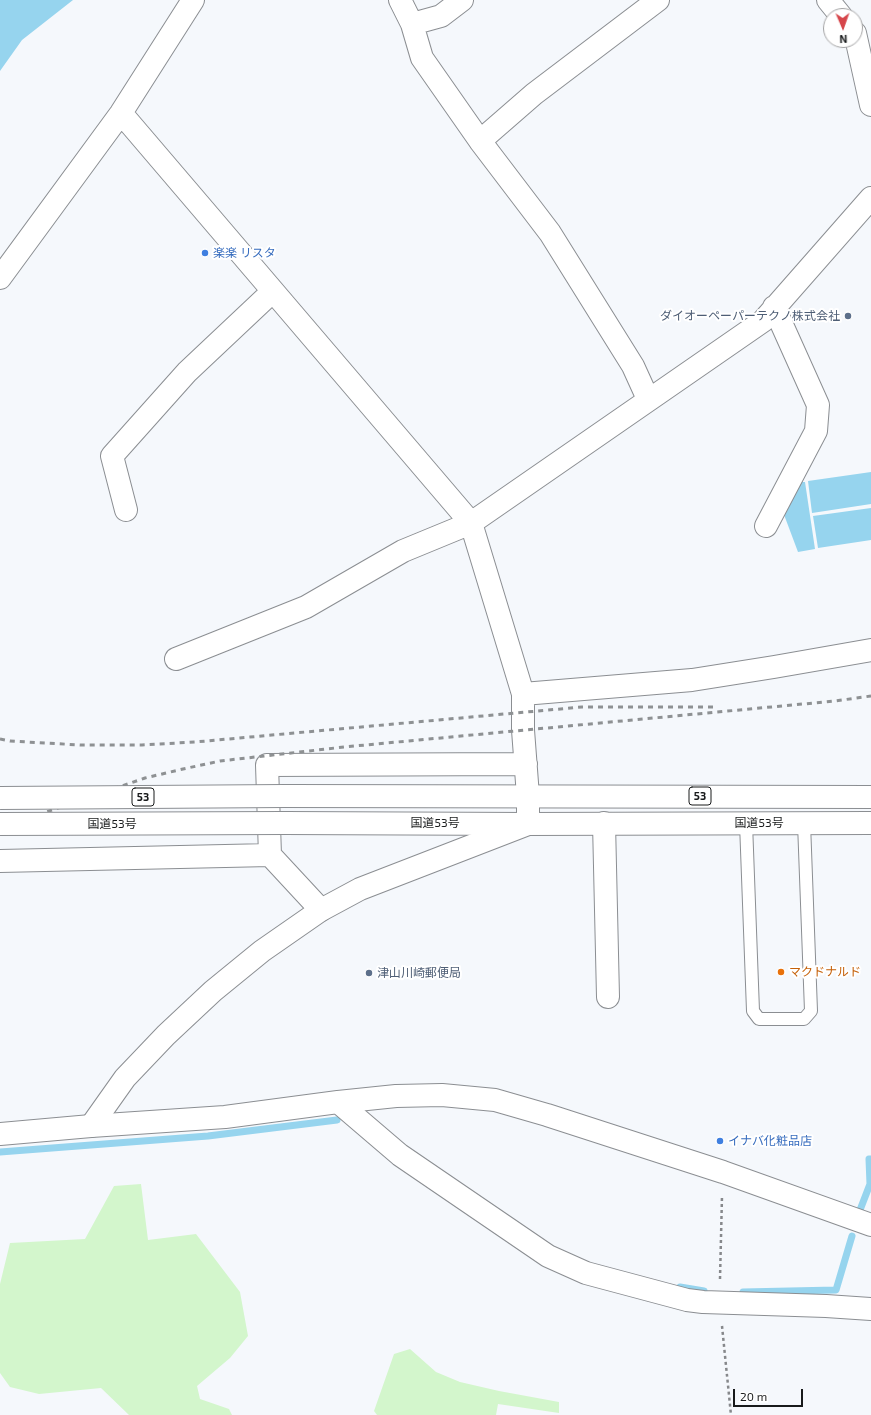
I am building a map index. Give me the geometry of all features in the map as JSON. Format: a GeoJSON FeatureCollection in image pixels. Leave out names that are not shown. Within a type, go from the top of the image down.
{"type":"FeatureCollection","features":[{"type":"Feature","properties":{"kind":"main road"},"geometry":{"type":"LineString","coordinates":[[0,278],[121,113],[193,0]]}},
{"type":"Feature","properties":{"kind":"main road"},"geometry":{"type":"LineString","coordinates":[[400,0],[412,24],[422,58],[480,141],[550,233],[633,366],[648,399]]}},
{"type":"Feature","properties":{"kind":"main road"},"geometry":{"type":"LineString","coordinates":[[412,24],[441,16],[462,0]]}},
{"type":"Feature","properties":{"kind":"main road"},"geometry":{"type":"LineString","coordinates":[[480,141],[534,94],[658,0]]}},
{"type":"Feature","properties":{"kind":"main road"},"geometry":{"type":"LineString","coordinates":[[828,0],[834,8]]}},
{"type":"Feature","properties":{"kind":"main road"},"geometry":{"type":"LineString","coordinates":[[858,48],[871,105]]}},
{"type":"Feature","properties":{"kind":"main road"},"geometry":{"type":"LineString","coordinates":[[91,1126],[125,1078],[172,1030],[214,991],[262,951],[321,910],[360,889],[528,824],[528,796],[523,730],[523,694],[471,523],[121,113]]}},
{"type":"Feature","properties":{"kind":"main road"},"geometry":{"type":"LineString","coordinates":[[176,659],[306,607],[403,551],[471,523],[648,399],[763,321],[871,198]]}},
{"type":"Feature","properties":{"kind":"main road"},"geometry":{"type":"LineString","coordinates":[[126,510],[112,456],[187,372],[273,291]]}},
{"type":"Feature","properties":{"kind":"main road"},"geometry":{"type":"LineString","coordinates":[[766,526],[816,431],[818,405],[774,307]]}},
{"type":"Feature","properties":{"kind":"main road"},"geometry":{"type":"LineString","coordinates":[[523,694],[692,680],[871,650]]}},
{"type":"Feature","properties":{"kind":"main road"},"geometry":{"type":"LineString","coordinates":[[321,910],[270,855],[267,765],[526,764]]}},
{"type":"Feature","properties":{"kind":"main road","name":"53"},"geometry":{"type":"LineString","coordinates":[[0,798],[285,796],[871,797]]}},
{"type":"Feature","properties":{"kind":"main road","name":"国道53号"},"geometry":{"type":"LineString","coordinates":[[0,824],[284,822],[528,824],[871,823]]}},
{"type":"Feature","properties":{"kind":"main road"},"geometry":{"type":"LineString","coordinates":[[604,824],[608,997]]}},
{"type":"Feature","properties":{"kind":"main road"},"geometry":{"type":"LineString","coordinates":[[0,861],[270,855]]}},
{"type":"Feature","properties":{"kind":"main road"},"geometry":{"type":"LineString","coordinates":[[0,1134],[225,1117],[396,1096],[442,1095],[495,1100],[547,1115],[723,1172],[871,1225]]}},
{"type":"Feature","properties":{"kind":"main road"},"geometry":{"type":"LineString","coordinates":[[338,1102],[400,1154],[548,1256],[586,1273],[688,1300],[871,1309]]}},
{"type":"Feature","properties":{"kind":"lane"},"geometry":{"type":"LineString","coordinates":[[746,823],[753,1011],[759,1019],[804,1019],[811,1011],[804,823]]}},
{"type":"Feature","properties":{"kind":"path"},"geometry":{"type":"LineString","coordinates":[[723,1172],[720,1302],[731,1415]]}},
{"type":"Feature","properties":{"kind":"green space"},"geometry":{"type":"Polygon","coordinates":[[[141,1184],[148,1240],[196,1234],[240,1292],[248,1336],[230,1358],[197,1386],[200,1399],[229,1409],[232,1415],[129,1415],[101,1388],[39,1394],[10,1387],[0,1373],[0,1284],[10,1243],[85,1239],[114,1186],[141,1184]]]}},
{"type":"Feature","properties":{"kind":"green space"},"geometry":{"type":"Polygon","coordinates":[[[410,1349],[436,1372],[460,1382],[559,1402],[559,1413],[498,1404],[496,1415],[377,1415],[374,1411],[394,1354],[410,1349]]]}},
{"type":"Feature","properties":{"kind":"water"},"geometry":{"type":"Polygon","coordinates":[[[0,0],[73,0],[22,40],[0,71],[0,0]]]}},
{"type":"Feature","properties":{"kind":"water"},"geometry":{"type":"Polygon","coordinates":[[[871,472],[871,504],[812,513],[808,481],[871,472]]]}},
{"type":"Feature","properties":{"kind":"water"},"geometry":{"type":"Polygon","coordinates":[[[802,482],[805,482],[815,549],[798,552],[783,512],[802,482]]]}},
{"type":"Feature","properties":{"kind":"water"},"geometry":{"type":"Polygon","coordinates":[[[871,508],[871,540],[818,548],[813,516],[871,508]]]}},
{"type":"Feature","properties":{"kind":"waterway"},"geometry":{"type":"LineString","coordinates":[[0,1152],[208,1136],[337,1120]]}},
{"type":"Feature","properties":{"kind":"waterway"},"geometry":{"type":"LineString","coordinates":[[860,1210],[870,1184],[869,1159],[871,1159]]}},
{"type":"Feature","properties":{"kind":"waterway"},"geometry":{"type":"LineString","coordinates":[[743,1292],[836,1290],[852,1236]]}},
{"type":"Feature","properties":{"kind":"waterway"},"geometry":{"type":"LineString","coordinates":[[680,1287],[704,1291]]}},
{"type":"Feature","properties":{"kind":"railway"},"geometry":{"type":"LineString","coordinates":[[0,828],[145,778],[220,761],[344,747],[835,701],[871,696]]}},
{"type":"Feature","properties":{"kind":"railway"},"geometry":{"type":"LineString","coordinates":[[0,739],[10,741],[80,745],[142,745],[195,742],[582,707],[713,707]]}},
{"type":"Feature","properties":{"kind":"place","name":"楽楽 リスタ"},"geometry":{"type":"Point","coordinates":[205,253]}},
{"type":"Feature","properties":{"kind":"place","name":"ダイオーペーパーテクノ株式会社"},"geometry":{"type":"Point","coordinates":[848,316]}},
{"type":"Feature","properties":{"kind":"place","name":"マクドナルド"},"geometry":{"type":"Point","coordinates":[781,972]}},
{"type":"Feature","properties":{"kind":"place","name":"津山川崎郵便局"},"geometry":{"type":"Point","coordinates":[369,973]}},
{"type":"Feature","properties":{"kind":"place","name":"イナバ化粧品店"},"geometry":{"type":"Point","coordinates":[720,1141]}}]}
